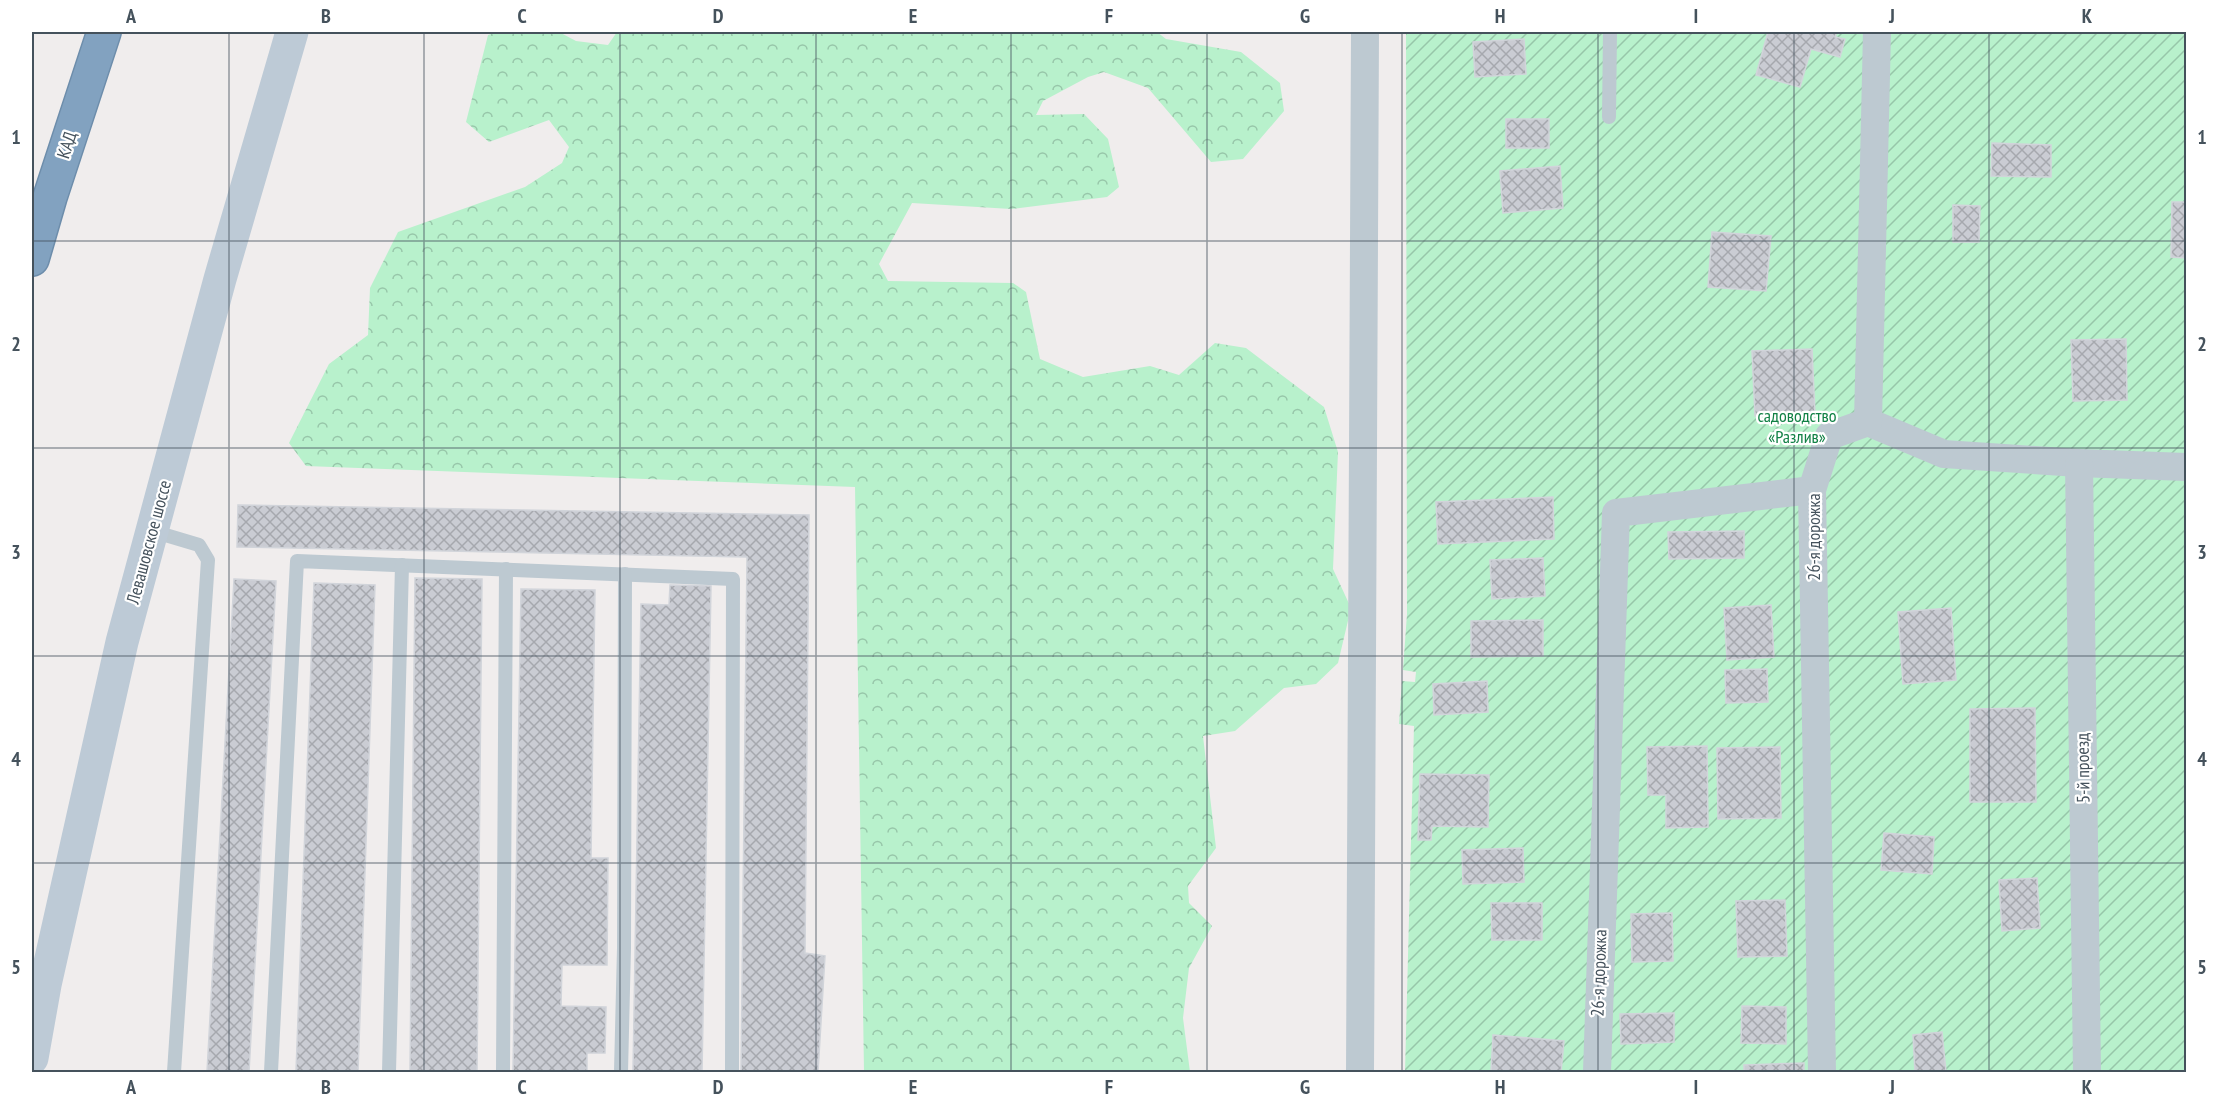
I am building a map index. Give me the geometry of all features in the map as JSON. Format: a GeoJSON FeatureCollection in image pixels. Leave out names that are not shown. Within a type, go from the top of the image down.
{"type":"FeatureCollection","features":[{"type":"Feature","properties":{"kind":"highway","name":"КАД"},"geometry":{"type":"LineString","coordinates":[[32,259],[50,196],[105,32]]}},
{"type":"Feature","properties":{"kind":"main road","name":"Левашовское шоссе"},"geometry":{"type":"LineString","coordinates":[[32,1059],[45,986],[122,642],[220,279],[292,32]]}},
{"type":"Feature","properties":{"kind":"street"},"geometry":{"type":"LineString","coordinates":[[1360,1072],[1365,32]]}},
{"type":"Feature","properties":{"kind":"street"},"geometry":{"type":"LineString","coordinates":[[1877,32],[1868,422],[1944,453],[2079,463],[2187,467]]}},
{"type":"Feature","properties":{"kind":"street","name":"26-я дорожка"},"geometry":{"type":"LineString","coordinates":[[1822,1072],[1812,490],[1828,436],[1868,422]]}},
{"type":"Feature","properties":{"kind":"street","name":"5-й проезд"},"geometry":{"type":"LineString","coordinates":[[2079,463],[2087,1072]]}},
{"type":"Feature","properties":{"kind":"street","name":"26-я дорожка"},"geometry":{"type":"LineString","coordinates":[[1597,1072],[1616,513],[1812,490]]}},
{"type":"Feature","properties":{"kind":"lane"},"geometry":{"type":"LineString","coordinates":[[1609,117],[1610,32]]}},
{"type":"Feature","properties":{"kind":"lane"},"geometry":{"type":"LineString","coordinates":[[152,531],[199,545],[207,560],[174,1072]]}},
{"type":"Feature","properties":{"kind":"lane"},"geometry":{"type":"LineString","coordinates":[[271,1072],[297,561],[733,579],[732,1072]]}},
{"type":"Feature","properties":{"kind":"lane"},"geometry":{"type":"LineString","coordinates":[[389,1072],[402,565]]}},
{"type":"Feature","properties":{"kind":"lane"},"geometry":{"type":"LineString","coordinates":[[503,1072],[506,569]]}},
{"type":"Feature","properties":{"kind":"lane"},"geometry":{"type":"LineString","coordinates":[[621,1072],[624,936],[625,574]]}},
{"type":"Feature","properties":{"kind":"green space"},"geometry":{"type":"Polygon","coordinates":[[[497,32],[559,32],[576,41],[608,45],[617,32],[1157,32],[1166,39],[1241,52],[1280,83],[1284,111],[1243,159],[1211,162],[1148,88],[1104,72],[1088,77],[1043,101],[1036,115],[1084,114],[1108,139],[1119,187],[1107,197],[1011,209],[912,203],[879,264],[888,281],[1013,283],[1026,292],[1040,359],[1083,377],[1150,366],[1179,375],[1215,343],[1246,348],[1324,407],[1338,452],[1333,569],[1351,608],[1338,663],[1316,684],[1284,688],[1235,731],[1203,736],[1216,848],[1188,886],[1189,903],[1212,926],[1189,968],[1183,1018],[1190,1072],[864,1072],[855,487],[306,466],[289,443],[329,364],[368,335],[370,288],[398,232],[525,187],[562,163],[569,147],[549,120],[489,142],[466,122],[488,35],[497,32]]]}},
{"type":"Feature","properties":{"kind":"green space","name":"садоводство «Разлив»"},"geometry":{"type":"Polygon","coordinates":[[[1406,32],[2186,32],[2186,1072],[1405,1072],[1414,726],[1399,724],[1402,681],[1415,682],[1416,672],[1403,670],[1407,614],[1406,32]]]}},
{"type":"Feature","properties":{"kind":"building"},"geometry":{"type":"Polygon","coordinates":[[[1768,32],[1837,32],[1835,37],[1845,39],[1840,57],[1811,49],[1800,87],[1756,75],[1768,32]]]}},
{"type":"Feature","properties":{"kind":"building"},"geometry":{"type":"Polygon","coordinates":[[[1524,39],[1526,74],[1475,77],[1473,42],[1524,39]]]}},
{"type":"Feature","properties":{"kind":"building"},"geometry":{"type":"Polygon","coordinates":[[[1506,119],[1549,119],[1549,148],[1506,148],[1506,119]]]}},
{"type":"Feature","properties":{"kind":"building"},"geometry":{"type":"Polygon","coordinates":[[[1992,143],[2051,145],[2051,177],[1991,176],[1992,143]]]}},
{"type":"Feature","properties":{"kind":"building"},"geometry":{"type":"Polygon","coordinates":[[[1560,166],[1563,208],[1503,213],[1500,171],[1560,166]]]}},
{"type":"Feature","properties":{"kind":"building"},"geometry":{"type":"Polygon","coordinates":[[[2172,202],[2186,202],[2186,258],[2171,257],[2172,202]]]}},
{"type":"Feature","properties":{"kind":"building"},"geometry":{"type":"Polygon","coordinates":[[[1953,205],[1980,206],[1979,242],[1953,242],[1953,205]]]}},
{"type":"Feature","properties":{"kind":"building"},"geometry":{"type":"Polygon","coordinates":[[[1712,232],[1771,236],[1766,291],[1708,287],[1712,232]]]}},
{"type":"Feature","properties":{"kind":"building"},"geometry":{"type":"Polygon","coordinates":[[[2126,339],[2127,400],[2073,401],[2071,340],[2126,339]]]}},
{"type":"Feature","properties":{"kind":"building"},"geometry":{"type":"Polygon","coordinates":[[[1812,349],[1815,414],[1755,416],[1752,351],[1812,349]]]}},
{"type":"Feature","properties":{"kind":"building"},"geometry":{"type":"Polygon","coordinates":[[[1553,497],[1554,539],[1438,544],[1436,502],[1553,497]]]}},
{"type":"Feature","properties":{"kind":"building"},"geometry":{"type":"Polygon","coordinates":[[[238,505],[809,515],[805,953],[825,956],[818,1072],[741,1072],[747,557],[237,547],[238,505]]]}},
{"type":"Feature","properties":{"kind":"building"},"geometry":{"type":"Polygon","coordinates":[[[1744,531],[1744,558],[1669,559],[1668,532],[1744,531]]]}},
{"type":"Feature","properties":{"kind":"building"},"geometry":{"type":"Polygon","coordinates":[[[1543,558],[1545,596],[1492,599],[1490,560],[1543,558]]]}},
{"type":"Feature","properties":{"kind":"building"},"geometry":{"type":"Polygon","coordinates":[[[415,578],[482,579],[477,1072],[410,1072],[415,578]]]}},
{"type":"Feature","properties":{"kind":"building"},"geometry":{"type":"Polygon","coordinates":[[[234,579],[276,581],[249,1072],[207,1072],[234,579]]]}},
{"type":"Feature","properties":{"kind":"building"},"geometry":{"type":"Polygon","coordinates":[[[314,583],[375,585],[358,1072],[296,1072],[314,583]]]}},
{"type":"Feature","properties":{"kind":"building"},"geometry":{"type":"Polygon","coordinates":[[[670,585],[711,586],[702,1072],[633,1072],[641,604],[669,605],[670,585]]]}},
{"type":"Feature","properties":{"kind":"building"},"geometry":{"type":"Polygon","coordinates":[[[521,589],[595,590],[591,858],[608,858],[607,965],[562,965],[561,1006],[606,1007],[605,1053],[587,1053],[587,1072],[513,1072],[521,589]]]}},
{"type":"Feature","properties":{"kind":"building"},"geometry":{"type":"Polygon","coordinates":[[[1771,605],[1774,657],[1727,660],[1724,608],[1771,605]]]}},
{"type":"Feature","properties":{"kind":"building"},"geometry":{"type":"Polygon","coordinates":[[[1951,608],[1956,680],[1903,684],[1898,612],[1951,608]]]}},
{"type":"Feature","properties":{"kind":"building"},"geometry":{"type":"Polygon","coordinates":[[[1543,620],[1543,656],[1471,657],[1471,621],[1543,620]]]}},
{"type":"Feature","properties":{"kind":"building"},"geometry":{"type":"Polygon","coordinates":[[[1767,669],[1768,702],[1726,703],[1725,670],[1767,669]]]}},
{"type":"Feature","properties":{"kind":"building"},"geometry":{"type":"Polygon","coordinates":[[[1487,681],[1488,712],[1434,715],[1433,684],[1487,681]]]}},
{"type":"Feature","properties":{"kind":"building"},"geometry":{"type":"Polygon","coordinates":[[[2035,708],[2036,802],[1970,802],[1970,709],[2035,708]]]}},
{"type":"Feature","properties":{"kind":"building"},"geometry":{"type":"Polygon","coordinates":[[[1707,746],[1708,827],[1666,828],[1666,795],[1648,795],[1647,747],[1707,746]]]}},
{"type":"Feature","properties":{"kind":"building"},"geometry":{"type":"Polygon","coordinates":[[[1780,747],[1781,818],[1718,819],[1717,748],[1780,747]]]}},
{"type":"Feature","properties":{"kind":"building"},"geometry":{"type":"Polygon","coordinates":[[[1420,774],[1489,775],[1488,827],[1432,826],[1431,840],[1418,840],[1420,774]]]}},
{"type":"Feature","properties":{"kind":"building"},"geometry":{"type":"Polygon","coordinates":[[[1884,833],[1934,837],[1932,874],[1881,870],[1884,833]]]}},
{"type":"Feature","properties":{"kind":"building"},"geometry":{"type":"Polygon","coordinates":[[[1523,848],[1524,882],[1463,884],[1462,850],[1523,848]]]}},
{"type":"Feature","properties":{"kind":"building"},"geometry":{"type":"Polygon","coordinates":[[[2037,878],[2040,928],[2002,931],[1999,880],[2037,878]]]}},
{"type":"Feature","properties":{"kind":"building"},"geometry":{"type":"Polygon","coordinates":[[[1785,900],[1787,956],[1738,957],[1736,901],[1785,900]]]}},
{"type":"Feature","properties":{"kind":"building"},"geometry":{"type":"Polygon","coordinates":[[[1491,903],[1542,903],[1542,940],[1492,940],[1491,903]]]}},
{"type":"Feature","properties":{"kind":"building"},"geometry":{"type":"Polygon","coordinates":[[[1672,913],[1673,961],[1632,962],[1631,914],[1672,913]]]}},
{"type":"Feature","properties":{"kind":"building"},"geometry":{"type":"Polygon","coordinates":[[[1742,1006],[1786,1007],[1786,1044],[1741,1043],[1742,1006]]]}},
{"type":"Feature","properties":{"kind":"building"},"geometry":{"type":"Polygon","coordinates":[[[1674,1013],[1674,1042],[1621,1044],[1620,1014],[1674,1013]]]}},
{"type":"Feature","properties":{"kind":"building"},"geometry":{"type":"Polygon","coordinates":[[[1942,1032],[1946,1072],[1915,1072],[1913,1035],[1942,1032]]]}},
{"type":"Feature","properties":{"kind":"building"},"geometry":{"type":"Polygon","coordinates":[[[1493,1035],[1564,1041],[1561,1072],[1491,1072],[1493,1035]]]}},
{"type":"Feature","properties":{"kind":"building"},"geometry":{"type":"Polygon","coordinates":[[[1804,1063],[1804,1072],[1744,1072],[1744,1065],[1804,1063]]]}}]}
